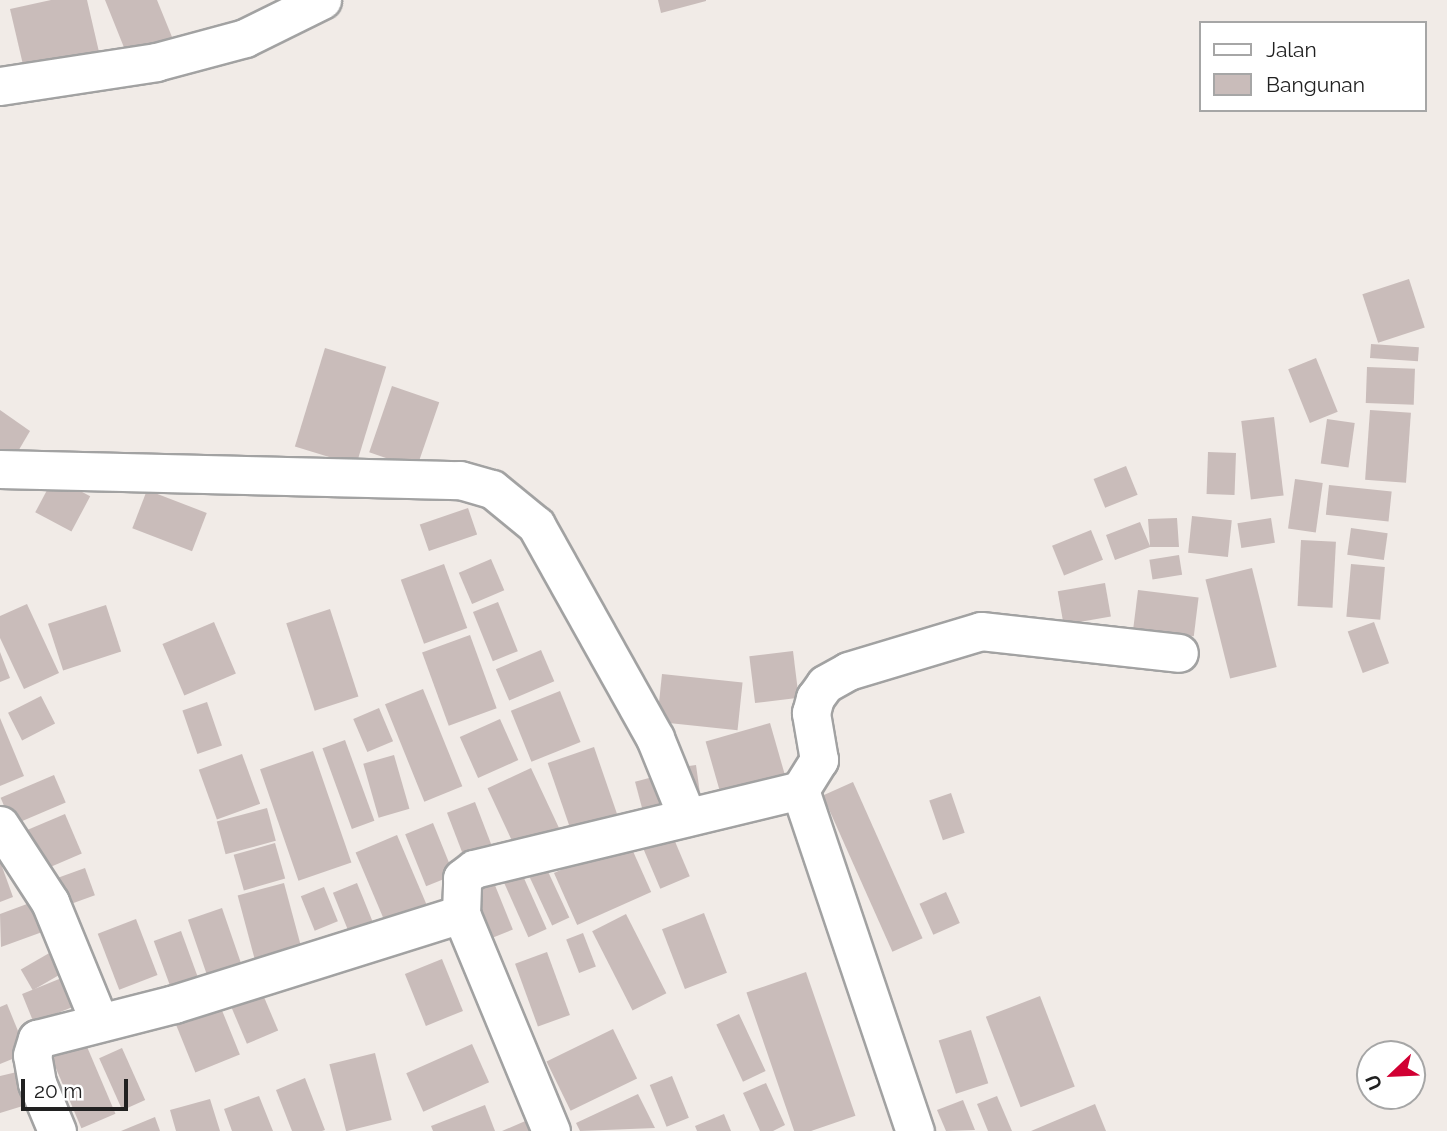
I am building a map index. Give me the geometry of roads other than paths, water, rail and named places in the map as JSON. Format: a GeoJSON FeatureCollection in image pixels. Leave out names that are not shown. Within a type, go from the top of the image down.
{"type":"FeatureCollection","features":[{"type":"Feature","properties":{"kind":"street"},"geometry":{"type":"LineString","coordinates":[[0,86],[156,62],[245,38],[322,0]]}},
{"type":"Feature","properties":{"kind":"street"},"geometry":{"type":"LineString","coordinates":[[0,469],[460,480],[492,489],[536,525],[655,738],[687,817]]}},
{"type":"Feature","properties":{"kind":"street"},"geometry":{"type":"LineString","coordinates":[[551,1131],[461,914],[458,890],[462,878],[474,869],[800,790],[813,777],[818,760],[811,713],[815,698],[825,684],[848,671],[981,631],[1179,653]]}},
{"type":"Feature","properties":{"kind":"street"},"geometry":{"type":"LineString","coordinates":[[800,790],[915,1131]]}},
{"type":"Feature","properties":{"kind":"street"},"geometry":{"type":"LineString","coordinates":[[0,825],[50,902],[98,1019]]}},
{"type":"Feature","properties":{"kind":"street"},"geometry":{"type":"LineString","coordinates":[[57,1131],[37,1083],[33,1047],[45,1036],[98,1019],[174,1004],[461,914]]}}]}
